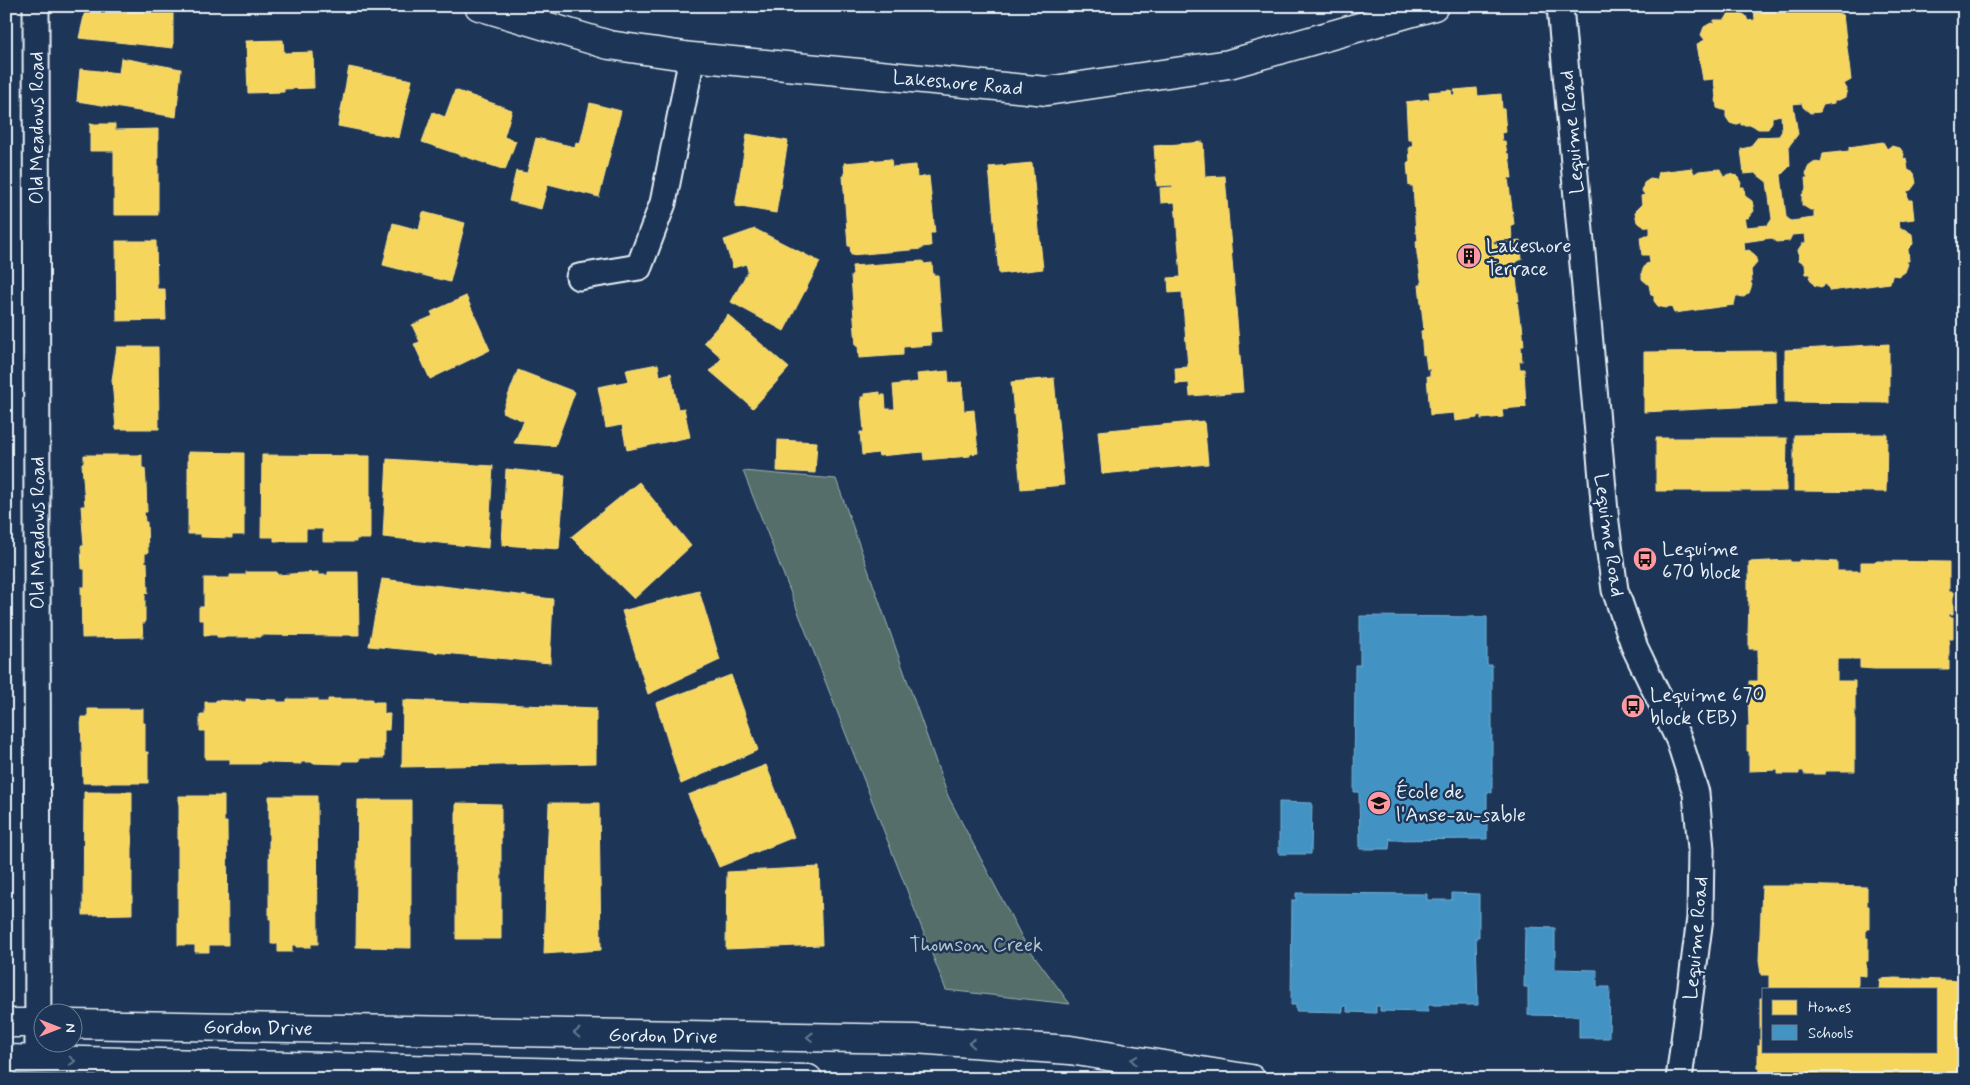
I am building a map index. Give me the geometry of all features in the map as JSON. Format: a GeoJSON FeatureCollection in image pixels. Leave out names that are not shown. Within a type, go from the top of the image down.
{"type":"FeatureCollection","features":[{"type":"Feature","properties":{"kind":"main road","name":"Lakeshore Road"},"geometry":{"type":"LineString","coordinates":[[479,6],[609,45],[692,57],[1047,91],[1229,64],[1434,6]]}},
{"type":"Feature","properties":{"kind":"main road"},"geometry":{"type":"LineString","coordinates":[[6,1023],[32,1023]]}},
{"type":"Feature","properties":{"kind":"main road","name":"Gordon Drive"},"geometry":{"type":"LineString","coordinates":[[82,1024],[914,1039],[1070,1050],[1251,1079]]}},
{"type":"Feature","properties":{"kind":"main road","name":"Gordon Drive"},"geometry":{"type":"LineString","coordinates":[[6,1060],[808,1079]]}},
{"type":"Feature","properties":{"kind":"street","name":"Old Meadows Road"},"geometry":{"type":"LineString","coordinates":[[36,6],[40,1002]]}},
{"type":"Feature","properties":{"kind":"street","name":"Lequime Road"},"geometry":{"type":"LineString","coordinates":[[1560,6],[1606,523],[1615,590],[1635,648],[1679,740],[1696,793],[1701,848],[1700,918],[1679,1079]]}},
{"type":"Feature","properties":{"kind":"street"},"geometry":{"type":"LineString","coordinates":[[579,277],[638,267],[663,203],[692,57]]}},
{"type":"Feature","properties":{"kind":"street","name":"Old Meadows Road"},"geometry":{"type":"LineString","coordinates":[[38,1052],[38,1060]]}},
{"type":"Feature","properties":{"kind":"green space","name":"Thomson Creek"},"geometry":{"type":"Polygon","coordinates":[[[743,471],[836,479],[948,796],[1025,943],[1070,1004],[946,990],[743,471]]]}},
{"type":"Feature","properties":{"kind":"building: Homes"},"geometry":{"type":"Polygon","coordinates":[[[119,6],[173,7],[173,48],[79,38],[86,8],[117,12],[119,6]]]}},
{"type":"Feature","properties":{"kind":"building: Homes"},"geometry":{"type":"Polygon","coordinates":[[[1835,6],[1834,12],[1843,15],[1851,80],[1844,84],[1847,89],[1845,97],[1834,100],[1834,103],[1823,105],[1820,112],[1810,113],[1803,107],[1802,103],[1793,104],[1798,134],[1789,146],[1790,166],[1781,175],[1786,217],[1791,221],[1814,218],[1814,210],[1810,210],[1802,205],[1802,195],[1806,189],[1805,178],[1808,178],[1806,174],[1808,167],[1815,162],[1821,163],[1823,154],[1849,151],[1849,147],[1883,142],[1887,149],[1891,146],[1900,148],[1904,154],[1903,159],[1906,158],[1908,170],[1914,173],[1916,183],[1911,190],[1907,191],[1908,200],[1912,200],[1914,219],[1899,221],[1900,229],[1904,229],[1912,234],[1913,244],[1908,249],[1909,261],[1906,261],[1908,264],[1905,272],[1899,276],[1892,275],[1890,283],[1830,291],[1826,284],[1821,287],[1814,285],[1809,277],[1811,274],[1806,274],[1805,264],[1799,260],[1798,250],[1806,242],[1805,234],[1792,235],[1789,241],[1776,242],[1771,238],[1744,242],[1745,251],[1749,250],[1755,255],[1757,263],[1751,270],[1752,281],[1750,281],[1752,285],[1749,293],[1744,297],[1736,296],[1734,305],[1674,313],[1671,306],[1665,308],[1658,306],[1654,301],[1654,296],[1651,295],[1649,285],[1642,279],[1642,271],[1646,264],[1650,263],[1649,255],[1642,255],[1640,237],[1650,235],[1650,227],[1645,227],[1637,222],[1635,212],[1642,205],[1641,196],[1645,195],[1642,191],[1644,183],[1650,179],[1657,180],[1659,172],[1692,168],[1694,174],[1699,171],[1720,169],[1724,177],[1729,174],[1737,176],[1741,183],[1740,187],[1744,187],[1745,196],[1752,201],[1754,211],[1748,218],[1744,218],[1746,227],[1768,225],[1772,219],[1767,182],[1755,173],[1744,174],[1741,149],[1750,147],[1758,137],[1779,136],[1782,131],[1781,115],[1772,117],[1772,122],[1768,129],[1758,129],[1752,125],[1741,125],[1741,122],[1736,125],[1730,123],[1726,117],[1726,111],[1717,108],[1714,79],[1703,80],[1697,44],[1705,40],[1701,35],[1704,27],[1711,23],[1714,24],[1714,20],[1725,20],[1729,13],[1740,12],[1746,16],[1748,21],[1755,20],[1754,7],[1835,6]]]}},
{"type":"Feature","properties":{"kind":"building: Homes"},"geometry":{"type":"Polygon","coordinates":[[[283,40],[284,53],[313,52],[314,88],[284,89],[284,92],[248,93],[246,41],[283,40]]]}},
{"type":"Feature","properties":{"kind":"building: Homes"},"geometry":{"type":"Polygon","coordinates":[[[121,58],[181,69],[176,117],[77,101],[80,69],[119,73],[121,58]]]}},
{"type":"Feature","properties":{"kind":"building: Homes"},"geometry":{"type":"Polygon","coordinates":[[[349,67],[412,80],[399,138],[338,126],[349,67]]]}},
{"type":"Feature","properties":{"kind":"building: Homes","name":"Lakeshore Terrace"},"geometry":{"type":"Polygon","coordinates":[[[1477,88],[1478,96],[1501,94],[1502,109],[1504,109],[1506,132],[1501,133],[1502,141],[1505,141],[1507,154],[1509,154],[1512,178],[1508,178],[1514,224],[1511,225],[1512,239],[1493,241],[1494,244],[1520,241],[1522,259],[1514,263],[1519,301],[1517,301],[1520,323],[1522,323],[1524,346],[1521,346],[1522,361],[1519,361],[1520,369],[1524,369],[1526,407],[1502,409],[1503,417],[1481,419],[1481,415],[1477,416],[1477,418],[1455,421],[1454,413],[1430,415],[1427,376],[1430,376],[1430,369],[1427,369],[1425,354],[1423,355],[1421,331],[1424,330],[1419,285],[1422,285],[1417,254],[1416,241],[1418,240],[1413,186],[1409,186],[1407,163],[1410,162],[1409,147],[1413,147],[1412,140],[1408,140],[1406,102],[1430,99],[1429,92],[1451,90],[1452,95],[1455,95],[1454,90],[1477,88]]]}},
{"type":"Feature","properties":{"kind":"building: Homes"},"geometry":{"type":"Polygon","coordinates":[[[455,90],[512,110],[504,137],[516,141],[505,170],[422,142],[433,112],[445,117],[455,90]]]}},
{"type":"Feature","properties":{"kind":"building: Homes"},"geometry":{"type":"Polygon","coordinates":[[[590,103],[621,111],[599,197],[548,184],[541,209],[509,201],[516,171],[527,173],[536,138],[575,147],[576,142],[580,144],[590,103]]]}},
{"type":"Feature","properties":{"kind":"building: Homes"},"geometry":{"type":"Polygon","coordinates":[[[90,124],[115,124],[115,130],[158,129],[158,215],[114,215],[114,151],[90,151],[90,124]]]}},
{"type":"Feature","properties":{"kind":"building: Homes"},"geometry":{"type":"Polygon","coordinates":[[[747,134],[788,141],[776,213],[735,206],[747,134]]]}},
{"type":"Feature","properties":{"kind":"building: Homes"},"geometry":{"type":"Polygon","coordinates":[[[1203,142],[1205,177],[1225,176],[1243,392],[1190,396],[1189,383],[1176,384],[1175,368],[1188,367],[1182,292],[1169,293],[1168,278],[1181,277],[1175,202],[1161,203],[1160,188],[1173,187],[1173,185],[1157,186],[1154,146],[1203,142]]]}},
{"type":"Feature","properties":{"kind":"building: Homes"},"geometry":{"type":"Polygon","coordinates":[[[891,159],[892,167],[916,165],[917,178],[929,176],[935,233],[930,233],[931,246],[922,247],[922,249],[851,255],[850,246],[848,246],[843,176],[845,176],[844,163],[891,159]]]}},
{"type":"Feature","properties":{"kind":"building: Homes"},"geometry":{"type":"Polygon","coordinates":[[[1032,163],[1043,269],[999,274],[989,167],[1032,163]]]}},
{"type":"Feature","properties":{"kind":"building: Homes"},"geometry":{"type":"Polygon","coordinates":[[[423,212],[465,223],[450,282],[383,265],[393,223],[419,230],[423,212]]]}},
{"type":"Feature","properties":{"kind":"building: Homes"},"geometry":{"type":"Polygon","coordinates":[[[755,229],[820,262],[784,331],[731,302],[748,271],[746,264],[733,268],[724,240],[755,229]]]}},
{"type":"Feature","properties":{"kind":"building: Homes"},"geometry":{"type":"Polygon","coordinates":[[[116,241],[156,241],[157,289],[165,289],[166,320],[117,321],[116,241]]]}},
{"type":"Feature","properties":{"kind":"building: Homes"},"geometry":{"type":"Polygon","coordinates":[[[923,261],[924,264],[932,263],[933,275],[938,275],[942,331],[930,332],[931,345],[903,347],[903,355],[859,358],[858,346],[856,346],[852,266],[923,261]]]}},
{"type":"Feature","properties":{"kind":"building: Homes"},"geometry":{"type":"Polygon","coordinates":[[[466,296],[490,350],[430,379],[414,344],[420,342],[412,325],[433,316],[431,312],[466,296]]]}},
{"type":"Feature","properties":{"kind":"building: Homes"},"geometry":{"type":"Polygon","coordinates":[[[728,315],[789,368],[753,408],[710,371],[722,358],[704,342],[728,315]]]}},
{"type":"Feature","properties":{"kind":"building: Homes"},"geometry":{"type":"Polygon","coordinates":[[[1889,344],[1889,403],[1785,402],[1785,350],[1889,344]]]}},
{"type":"Feature","properties":{"kind":"building: Homes"},"geometry":{"type":"Polygon","coordinates":[[[117,347],[158,347],[159,429],[116,429],[112,380],[117,347]]]}},
{"type":"Feature","properties":{"kind":"building: Homes"},"geometry":{"type":"Polygon","coordinates":[[[1775,351],[1776,405],[1644,412],[1644,352],[1775,351]]]}},
{"type":"Feature","properties":{"kind":"building: Homes"},"geometry":{"type":"Polygon","coordinates":[[[658,364],[660,376],[671,373],[678,409],[684,408],[690,437],[627,450],[622,425],[606,428],[598,387],[629,381],[626,370],[658,364]]]}},
{"type":"Feature","properties":{"kind":"building: Homes"},"geometry":{"type":"Polygon","coordinates":[[[518,370],[575,392],[555,446],[514,443],[524,421],[502,412],[518,370]]]}},
{"type":"Feature","properties":{"kind":"building: Homes"},"geometry":{"type":"Polygon","coordinates":[[[948,371],[949,383],[962,382],[964,411],[974,410],[978,453],[970,454],[970,456],[924,460],[923,452],[879,456],[878,453],[862,455],[860,432],[864,432],[861,397],[865,397],[865,394],[880,392],[880,395],[885,395],[886,409],[895,409],[893,385],[918,382],[917,374],[948,371]]]}},
{"type":"Feature","properties":{"kind":"building: Homes"},"geometry":{"type":"Polygon","coordinates":[[[1054,378],[1064,485],[1021,489],[1011,382],[1054,378]]]}},
{"type":"Feature","properties":{"kind":"building: Homes"},"geometry":{"type":"Polygon","coordinates":[[[1204,421],[1208,464],[1102,474],[1098,431],[1204,421]]]}},
{"type":"Feature","properties":{"kind":"building: Homes"},"geometry":{"type":"Polygon","coordinates":[[[1887,434],[1886,492],[1794,491],[1794,435],[1887,434]]]}},
{"type":"Feature","properties":{"kind":"building: Homes"},"geometry":{"type":"Polygon","coordinates":[[[1656,438],[1787,438],[1786,491],[1656,491],[1656,438]]]}},
{"type":"Feature","properties":{"kind":"building: Homes"},"geometry":{"type":"Polygon","coordinates":[[[778,440],[817,442],[815,473],[777,471],[778,440]]]}},
{"type":"Feature","properties":{"kind":"building: Homes"},"geometry":{"type":"Polygon","coordinates":[[[188,452],[244,453],[244,535],[232,535],[232,538],[201,537],[201,534],[188,534],[188,452]]]}},
{"type":"Feature","properties":{"kind":"building: Homes"},"geometry":{"type":"Polygon","coordinates":[[[84,455],[142,455],[142,468],[145,468],[146,482],[147,512],[144,512],[145,522],[147,522],[148,553],[145,553],[148,593],[145,593],[145,623],[142,623],[143,637],[82,638],[81,587],[85,587],[85,569],[82,569],[81,546],[84,546],[81,506],[85,506],[82,463],[84,463],[84,455]]]}},
{"type":"Feature","properties":{"kind":"building: Homes"},"geometry":{"type":"Polygon","coordinates":[[[262,455],[370,456],[370,539],[356,539],[356,542],[323,542],[323,529],[306,529],[306,541],[274,541],[274,537],[261,537],[262,455]]]}},
{"type":"Feature","properties":{"kind":"building: Homes"},"geometry":{"type":"Polygon","coordinates":[[[387,459],[493,466],[488,548],[383,537],[387,459]]]}},
{"type":"Feature","properties":{"kind":"building: Homes"},"geometry":{"type":"Polygon","coordinates":[[[506,469],[565,475],[559,549],[502,545],[506,469]]]}},
{"type":"Feature","properties":{"kind":"building: Homes"},"geometry":{"type":"Polygon","coordinates":[[[639,482],[691,546],[634,599],[571,537],[639,482]]]}},
{"type":"Feature","properties":{"kind":"building: Homes"},"geometry":{"type":"Polygon","coordinates":[[[1790,560],[1790,562],[1799,562],[1799,560],[1837,562],[1837,571],[1861,571],[1861,562],[1949,562],[1949,592],[1953,592],[1953,614],[1949,614],[1949,617],[1953,617],[1953,639],[1949,639],[1949,669],[1860,668],[1860,659],[1837,659],[1837,681],[1855,681],[1855,771],[1825,771],[1825,774],[1804,774],[1804,771],[1799,771],[1799,774],[1778,774],[1778,770],[1749,771],[1747,727],[1749,727],[1749,681],[1758,681],[1758,649],[1749,649],[1749,562],[1790,560]]]}},
{"type":"Feature","properties":{"kind":"building: Homes"},"geometry":{"type":"Polygon","coordinates":[[[246,572],[277,572],[277,575],[318,572],[318,575],[328,575],[328,572],[358,572],[359,635],[217,637],[217,635],[204,635],[204,620],[199,620],[199,607],[204,607],[204,578],[230,578],[230,575],[246,575],[246,572]]]}},
{"type":"Feature","properties":{"kind":"building: Homes"},"geometry":{"type":"Polygon","coordinates":[[[382,579],[553,599],[550,663],[369,646],[382,579]]]}},
{"type":"Feature","properties":{"kind":"building: Homes"},"geometry":{"type":"Polygon","coordinates":[[[699,591],[720,660],[648,694],[622,611],[699,591]]]}},
{"type":"Feature","properties":{"kind":"building: Homes"},"geometry":{"type":"Polygon","coordinates":[[[731,675],[758,750],[681,784],[656,703],[731,675]]]}},
{"type":"Feature","properties":{"kind":"building: Homes"},"geometry":{"type":"Polygon","coordinates":[[[246,699],[287,702],[287,699],[318,699],[318,702],[328,702],[328,699],[372,699],[372,702],[384,702],[384,714],[390,714],[389,730],[384,730],[384,758],[359,758],[359,761],[342,761],[342,764],[260,762],[260,764],[230,764],[230,759],[205,759],[205,731],[200,731],[200,715],[205,715],[205,702],[216,702],[216,700],[246,702],[246,699]]]}},
{"type":"Feature","properties":{"kind":"building: Homes"},"geometry":{"type":"Polygon","coordinates":[[[403,700],[596,708],[596,763],[402,767],[403,700]]]}},
{"type":"Feature","properties":{"kind":"building: Homes"},"geometry":{"type":"Polygon","coordinates":[[[88,709],[143,709],[145,752],[148,752],[148,783],[83,783],[81,717],[88,717],[88,709]]]}},
{"type":"Feature","properties":{"kind":"building: Homes"},"geometry":{"type":"Polygon","coordinates":[[[766,765],[794,837],[719,867],[688,795],[766,765]]]}},
{"type":"Feature","properties":{"kind":"building: Homes"},"geometry":{"type":"Polygon","coordinates":[[[84,792],[132,792],[132,914],[83,915],[84,792]]]}},
{"type":"Feature","properties":{"kind":"building: Homes"},"geometry":{"type":"Polygon","coordinates":[[[179,796],[224,796],[224,822],[227,822],[228,945],[209,945],[209,952],[195,952],[195,945],[178,945],[179,796]]]}},
{"type":"Feature","properties":{"kind":"building: Homes"},"geometry":{"type":"Polygon","coordinates":[[[269,796],[317,796],[318,944],[311,944],[311,947],[296,947],[296,945],[292,945],[292,952],[278,952],[278,944],[271,944],[271,919],[269,919],[269,796]]]}},
{"type":"Feature","properties":{"kind":"building: Homes"},"geometry":{"type":"Polygon","coordinates":[[[358,800],[411,800],[411,948],[356,947],[358,800]]]}},
{"type":"Feature","properties":{"kind":"building: Homes"},"geometry":{"type":"Polygon","coordinates":[[[456,803],[501,804],[501,939],[456,939],[456,803]]]}},
{"type":"Feature","properties":{"kind":"building: Homes"},"geometry":{"type":"Polygon","coordinates":[[[549,803],[599,803],[601,950],[544,954],[549,803]]]}},
{"type":"Feature","properties":{"kind":"building: Homes"},"geometry":{"type":"Polygon","coordinates":[[[819,867],[822,945],[726,949],[727,872],[819,867]]]}},
{"type":"Feature","properties":{"kind":"building: Homes"},"geometry":{"type":"Polygon","coordinates":[[[1762,886],[1867,887],[1867,906],[1869,906],[1869,929],[1866,929],[1868,961],[1866,961],[1866,976],[1858,975],[1858,988],[1769,988],[1769,975],[1761,975],[1759,960],[1762,886]]]}},
{"type":"Feature","properties":{"kind":"building: Homes"},"geometry":{"type":"Polygon","coordinates":[[[1880,979],[1964,981],[1964,1079],[1759,1079],[1760,998],[1762,998],[1762,1052],[1938,1052],[1938,988],[1879,988],[1880,979]]]}},
{"type":"Feature","properties":{"kind":"building: Schools"},"geometry":{"type":"Polygon","coordinates":[[[1360,616],[1487,617],[1487,665],[1492,665],[1492,793],[1487,792],[1487,839],[1391,840],[1390,838],[1389,849],[1360,849],[1359,792],[1354,792],[1355,665],[1360,665],[1360,616]]]}},
{"type":"Feature","properties":{"kind":"building: Schools"},"geometry":{"type":"Polygon","coordinates":[[[1279,802],[1312,803],[1311,854],[1279,854],[1279,802]]]}},
{"type":"Feature","properties":{"kind":"building: Schools"},"geometry":{"type":"Polygon","coordinates":[[[1296,893],[1427,894],[1427,900],[1452,900],[1452,893],[1479,894],[1479,937],[1476,937],[1478,1005],[1428,1005],[1428,1012],[1380,1011],[1380,1006],[1376,1006],[1376,1013],[1347,1012],[1347,1006],[1343,1006],[1343,1012],[1296,1011],[1296,1005],[1291,1005],[1292,900],[1296,900],[1296,893]]]}},
{"type":"Feature","properties":{"kind":"building: Schools"},"geometry":{"type":"Polygon","coordinates":[[[1525,927],[1555,928],[1555,969],[1597,970],[1597,987],[1610,987],[1609,1038],[1579,1038],[1579,1016],[1528,1015],[1528,987],[1524,987],[1525,927]]]}},
{"type":"Feature","properties":{"kind":"place","name":"Lakeshore Terrace"},"geometry":{"type":"Point","coordinates":[1469,256]}},
{"type":"Feature","properties":{"kind":"place","name":"Lequime 670 block"},"geometry":{"type":"Point","coordinates":[1645,559]}},
{"type":"Feature","properties":{"kind":"place","name":"Lequime 670 block (EB)"},"geometry":{"type":"Point","coordinates":[1633,706]}},
{"type":"Feature","properties":{"kind":"place","name":"École de l'Anse-au-sable"},"geometry":{"type":"Point","coordinates":[1379,803]}}]}
